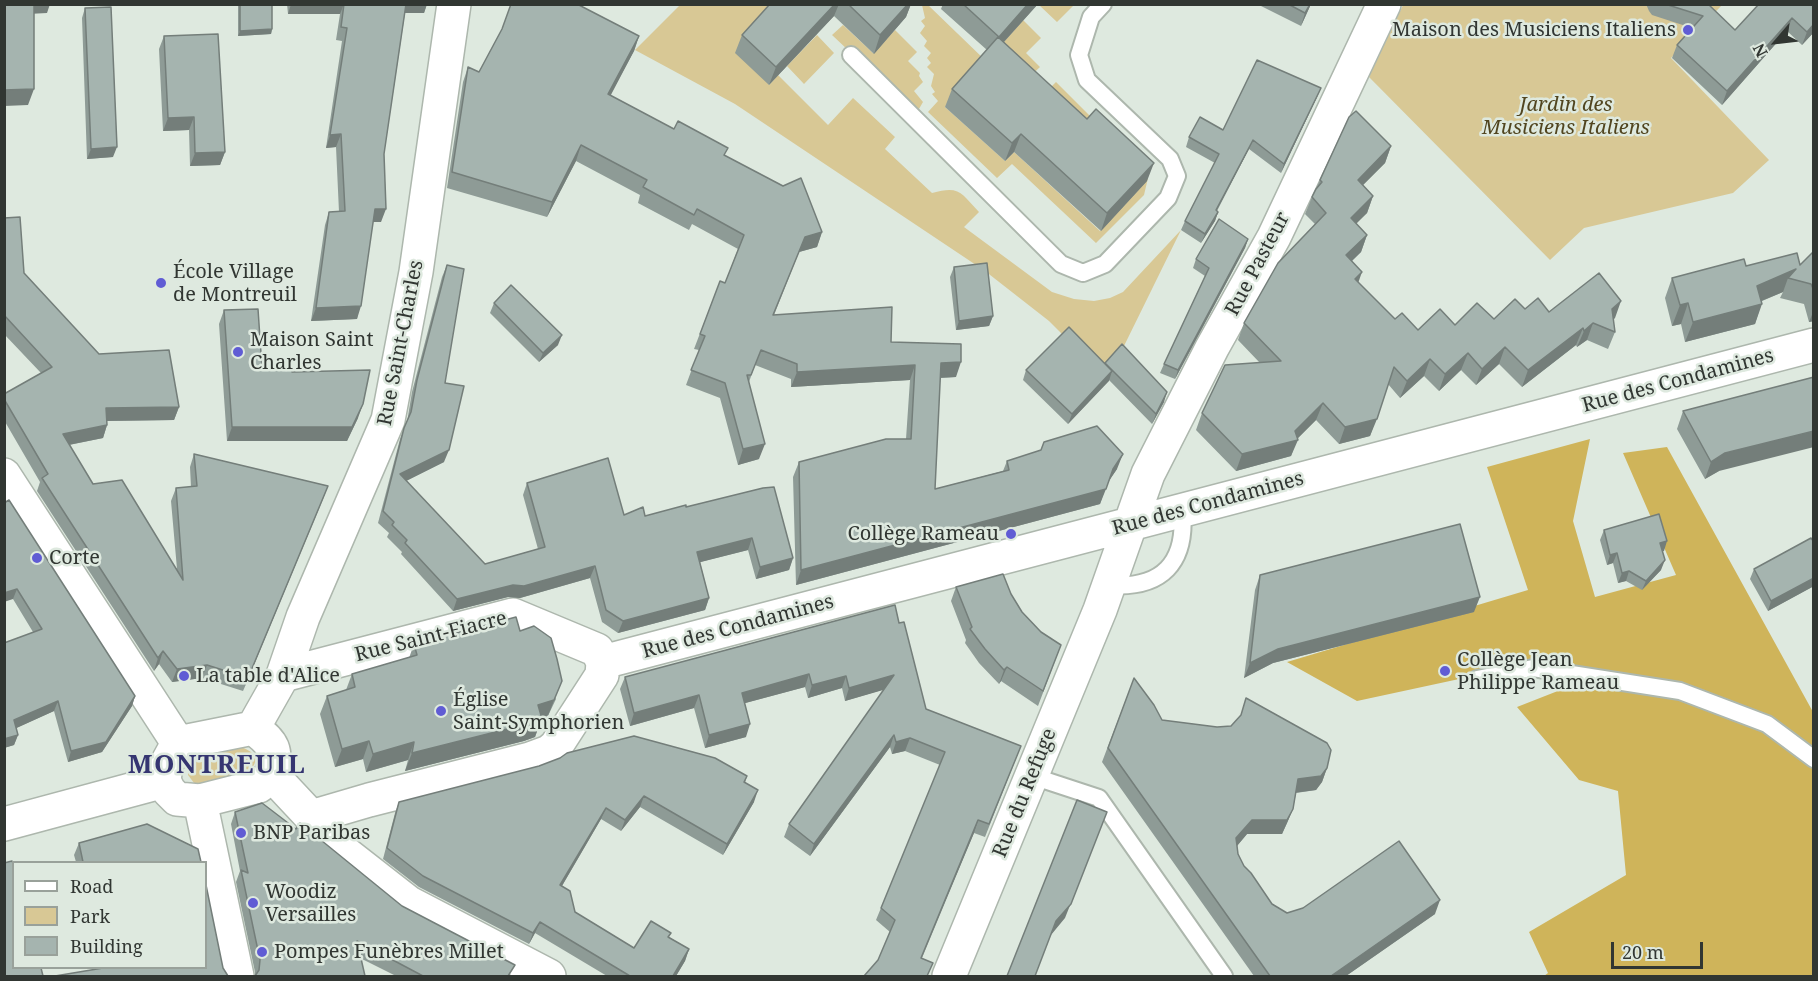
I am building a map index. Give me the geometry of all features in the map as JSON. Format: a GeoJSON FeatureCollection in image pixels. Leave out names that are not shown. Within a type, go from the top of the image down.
{"type":"FeatureCollection","features":[{"type":"Feature","properties":{"kind":"street","name":"Rue Saint-Charles"},"geometry":{"type":"LineString","coordinates":[[253,728],[283,675],[303,617],[388,420],[416,272],[454,4]]}},
{"type":"Feature","properties":{"kind":"street","name":"Rue Pasteur"},"geometry":{"type":"LineString","coordinates":[[1105,597],[1148,474],[1212,348],[1275,237],[1384,4]]}},
{"type":"Feature","properties":{"kind":"street","name":"Rue des Condamines"},"geometry":{"type":"LineString","coordinates":[[603,662],[1814,345]]}},
{"type":"Feature","properties":{"kind":"street"},"geometry":{"type":"LineString","coordinates":[[7,484],[178,743]]}},
{"type":"Feature","properties":{"kind":"street","name":"Rue du Refuge"},"geometry":{"type":"LineString","coordinates":[[949,976],[1105,597]]}},
{"type":"Feature","properties":{"kind":"street","name":"Rue Saint-Fiacre"},"geometry":{"type":"LineString","coordinates":[[283,675],[513,615],[597,650],[603,662]]}},
{"type":"Feature","properties":{"kind":"street"},"geometry":{"type":"LineString","coordinates":[[311,817],[549,752],[556,746],[602,675],[603,662]]}},
{"type":"Feature","properties":{"kind":"street"},"geometry":{"type":"LineString","coordinates":[[253,728],[269,740],[275,759],[272,775],[259,786],[200,801],[177,799],[169,791],[164,781],[166,765],[178,743],[253,728]]}},
{"type":"Feature","properties":{"kind":"street"},"geometry":{"type":"LineString","coordinates":[[272,775],[345,853],[409,903],[549,976]]}},
{"type":"Feature","properties":{"kind":"street"},"geometry":{"type":"LineString","coordinates":[[4,824],[164,781]]}},
{"type":"Feature","properties":{"kind":"street"},"geometry":{"type":"LineString","coordinates":[[200,801],[237,976]]}},
{"type":"Feature","properties":{"kind":"lane"},"geometry":{"type":"LineString","coordinates":[[851,55],[1061,264],[1083,273],[1105,264],[1168,198],[1177,176],[1170,159],[1087,80],[1079,55],[1091,17],[1103,4]]}},
{"type":"Feature","properties":{"kind":"lane"},"geometry":{"type":"LineString","coordinates":[[1105,597],[1150,581],[1167,569],[1179,552],[1182,542],[1184,531],[1182,510]]}},
{"type":"Feature","properties":{"kind":"lane"},"geometry":{"type":"LineString","coordinates":[[1477,679],[1533,668],[1680,691],[1767,724],[1814,759]]}},
{"type":"Feature","properties":{"kind":"lane"},"geometry":{"type":"LineString","coordinates":[[1032,776],[1099,798],[1224,976]]}},
{"type":"Feature","properties":{"kind":"green space"},"geometry":{"type":"Polygon","coordinates":[[[680,5],[780,5],[769,85],[778,75],[828,125],[853,98],[895,137],[885,149],[932,193],[949,190],[959,192],[979,212],[964,227],[1052,292],[1074,299],[1094,301],[1110,298],[1123,292],[1181,230],[1123,348],[1104,376],[1049,321],[985,271],[735,104],[635,50],[680,5]]]}},
{"type":"Feature","properties":{"kind":"green space"},"geometry":{"type":"Polygon","coordinates":[[[922,5],[928,5],[986,61],[945,107],[1005,161],[1014,152],[1100,231],[1148,178],[1144,195],[1096,243],[1012,164],[997,178],[928,112],[938,101],[932,94],[935,92],[931,86],[934,74],[927,67],[931,63],[927,58],[931,53],[924,46],[927,41],[920,33],[925,26],[921,21],[925,18],[922,5]]]}},
{"type":"Feature","properties":{"kind":"green space"},"geometry":{"type":"Polygon","coordinates":[[[1039,5],[1074,5],[1057,22],[1039,5]]]}},
{"type":"Feature","properties":{"kind":"green space","name":"Jardin des Musiciens Italiens"},"geometry":{"type":"Polygon","coordinates":[[[1403,5],[1722,5],[1671,58],[1769,160],[1733,193],[1584,228],[1550,260],[1369,77],[1403,5]]]}},
{"type":"Feature","properties":{"kind":"green space"},"geometry":{"type":"Polygon","coordinates":[[[1023,20],[1041,38],[1026,53],[1040,67],[1022,84],[992,55],[1023,20]]]}},
{"type":"Feature","properties":{"kind":"green space"},"geometry":{"type":"Polygon","coordinates":[[[843,25],[873,53],[895,30],[917,52],[908,61],[920,73],[919,76],[923,82],[914,91],[923,102],[916,114],[832,35],[843,25]]]}},
{"type":"Feature","properties":{"kind":"green space"},"geometry":{"type":"Polygon","coordinates":[[[817,35],[834,53],[804,84],[787,66],[817,35]]]}},
{"type":"Feature","properties":{"kind":"green space"},"geometry":{"type":"Polygon","coordinates":[[[1056,82],[1102,128],[1039,99],[1056,82]]]}},
{"type":"Feature","properties":{"kind":"green space"},"geometry":{"type":"Polygon","coordinates":[[[241,747],[250,751],[255,757],[255,763],[249,771],[201,784],[194,783],[188,775],[189,765],[195,760],[241,747]]]}},
{"type":"Feature","properties":{"kind":"shaded area"},"geometry":{"type":"Polygon","coordinates":[[[1590,439],[1573,521],[1595,597],[1676,575],[1623,453],[1667,447],[1813,712],[1813,976],[1544,976],[1548,973],[1529,932],[1626,875],[1618,791],[1579,780],[1517,707],[1568,687],[1566,656],[1357,701],[1287,662],[1528,590],[1487,467],[1590,439]]]}},
{"type":"Feature","properties":{"kind":"building"},"geometry":{"type":"Polygon","coordinates":[[[4,4],[34,4],[34,89],[4,90],[4,4]]]}},
{"type":"Feature","properties":{"kind":"building"},"geometry":{"type":"Polygon","coordinates":[[[240,4],[272,4],[272,29],[240,31],[240,4]]]}},
{"type":"Feature","properties":{"kind":"building"},"geometry":{"type":"Polygon","coordinates":[[[344,4],[406,4],[384,154],[386,209],[375,209],[361,306],[316,308],[329,212],[345,211],[341,134],[330,135],[347,28],[341,27],[344,4]]]}},
{"type":"Feature","properties":{"kind":"building"},"geometry":{"type":"Polygon","coordinates":[[[511,4],[577,4],[639,36],[608,94],[674,129],[678,121],[728,148],[724,155],[783,186],[801,178],[822,232],[805,237],[773,315],[892,307],[891,342],[961,344],[961,362],[941,363],[935,489],[1009,470],[1007,461],[1041,450],[1044,442],[1097,426],[1123,454],[1113,469],[1106,489],[801,570],[799,462],[886,439],[911,439],[915,365],[797,372],[797,364],[761,350],[751,375],[747,375],[765,444],[743,449],[725,383],[691,370],[705,336],[700,334],[720,281],[725,283],[744,235],[697,209],[694,215],[643,187],[647,180],[581,145],[552,202],[452,172],[468,67],[479,72],[502,29],[511,4]]]}},
{"type":"Feature","properties":{"kind":"building"},"geometry":{"type":"Polygon","coordinates":[[[770,4],[835,4],[776,67],[742,35],[770,4]]]}},
{"type":"Feature","properties":{"kind":"building"},"geometry":{"type":"Polygon","coordinates":[[[848,4],[908,4],[880,35],[848,4]]]}},
{"type":"Feature","properties":{"kind":"building"},"geometry":{"type":"Polygon","coordinates":[[[963,4],[1028,4],[999,37],[963,4]]]}},
{"type":"Feature","properties":{"kind":"building"},"geometry":{"type":"Polygon","coordinates":[[[1288,4],[1310,4],[1305,13],[1288,4]]]}},
{"type":"Feature","properties":{"kind":"building"},"geometry":{"type":"Polygon","coordinates":[[[1665,4],[1708,4],[1735,30],[1759,4],[1810,4],[1814,7],[1814,24],[1807,32],[1792,18],[1727,91],[1677,45],[1703,16],[1665,4]]]}},
{"type":"Feature","properties":{"kind":"building"},"geometry":{"type":"Polygon","coordinates":[[[111,7],[117,147],[91,149],[85,8],[111,7]]]}},
{"type":"Feature","properties":{"kind":"building"},"geometry":{"type":"Polygon","coordinates":[[[218,34],[225,152],[195,153],[194,117],[168,118],[164,36],[218,34]]]}},
{"type":"Feature","properties":{"kind":"building"},"geometry":{"type":"Polygon","coordinates":[[[998,37],[1087,119],[1096,109],[1154,163],[1107,213],[1021,134],[1012,143],[952,89],[998,37]]]}},
{"type":"Feature","properties":{"kind":"building"},"geometry":{"type":"Polygon","coordinates":[[[1257,60],[1321,88],[1284,164],[1253,140],[1205,234],[1185,221],[1219,154],[1189,137],[1200,117],[1223,130],[1257,60]]]}},
{"type":"Feature","properties":{"kind":"building"},"geometry":{"type":"Polygon","coordinates":[[[1356,111],[1391,146],[1358,180],[1373,196],[1351,218],[1367,235],[1346,255],[1362,272],[1355,279],[1395,319],[1402,313],[1418,330],[1440,309],[1455,325],[1477,303],[1494,319],[1515,299],[1525,309],[1538,298],[1549,312],[1599,273],[1621,301],[1612,309],[1615,332],[1593,323],[1584,331],[1583,328],[1528,370],[1505,347],[1482,369],[1468,353],[1445,374],[1430,359],[1407,381],[1394,367],[1377,419],[1345,427],[1323,403],[1295,431],[1298,440],[1242,454],[1202,413],[1225,365],[1281,361],[1244,323],[1278,263],[1326,213],[1312,197],[1322,182],[1320,180],[1349,117],[1356,111]]]}},
{"type":"Feature","properties":{"kind":"building"},"geometry":{"type":"Polygon","coordinates":[[[20,217],[24,273],[99,354],[169,350],[179,407],[106,408],[107,425],[63,434],[93,484],[122,480],[183,580],[176,488],[197,486],[194,454],[328,486],[248,678],[207,665],[177,669],[163,651],[158,658],[42,478],[48,474],[4,399],[4,394],[52,367],[4,315],[4,218],[20,217]]]}},
{"type":"Feature","properties":{"kind":"building"},"geometry":{"type":"Polygon","coordinates":[[[1219,219],[1248,239],[1178,370],[1164,364],[1209,268],[1196,259],[1219,219]]]}},
{"type":"Feature","properties":{"kind":"building"},"geometry":{"type":"Polygon","coordinates":[[[1814,251],[1814,291],[1811,284],[1788,278],[1796,269],[1757,286],[1762,304],[1693,322],[1688,303],[1680,305],[1672,278],[1744,259],[1746,266],[1797,253],[1800,265],[1814,251]]]}},
{"type":"Feature","properties":{"kind":"building"},"geometry":{"type":"Polygon","coordinates":[[[987,263],[993,316],[959,321],[954,267],[987,263]]]}},
{"type":"Feature","properties":{"kind":"building"},"geometry":{"type":"Polygon","coordinates":[[[447,265],[464,269],[445,383],[464,386],[449,450],[400,474],[485,564],[545,547],[527,483],[608,458],[624,515],[643,507],[645,516],[774,487],[793,558],[760,567],[752,538],[697,552],[709,598],[623,621],[606,610],[595,566],[524,586],[513,585],[457,599],[405,543],[407,540],[392,525],[394,522],[383,511],[404,428],[411,412],[447,265]]]}},
{"type":"Feature","properties":{"kind":"building"},"geometry":{"type":"Polygon","coordinates":[[[511,285],[562,335],[543,353],[494,303],[511,285]]]}},
{"type":"Feature","properties":{"kind":"building","name":"Maison Saint Charles"},"geometry":{"type":"Polygon","coordinates":[[[258,309],[262,368],[292,367],[292,372],[370,370],[363,404],[352,427],[232,427],[224,310],[258,309]]]}},
{"type":"Feature","properties":{"kind":"building"},"geometry":{"type":"Polygon","coordinates":[[[1069,327],[1112,371],[1072,414],[1026,370],[1069,327]]]}},
{"type":"Feature","properties":{"kind":"building"},"geometry":{"type":"Polygon","coordinates":[[[1122,344],[1167,392],[1156,414],[1105,363],[1122,344]]]}},
{"type":"Feature","properties":{"kind":"building"},"geometry":{"type":"Polygon","coordinates":[[[1814,377],[1814,431],[1725,453],[1711,462],[1683,411],[1814,377]]]}},
{"type":"Feature","properties":{"kind":"building"},"geometry":{"type":"Polygon","coordinates":[[[9,500],[135,696],[106,742],[71,751],[58,701],[14,720],[18,735],[4,739],[4,643],[42,629],[17,589],[4,593],[4,503],[9,500]]]}},
{"type":"Feature","properties":{"kind":"building"},"geometry":{"type":"Polygon","coordinates":[[[1659,514],[1667,541],[1660,543],[1665,560],[1646,581],[1629,571],[1622,573],[1617,553],[1610,555],[1604,530],[1659,514]]]}},
{"type":"Feature","properties":{"kind":"building"},"geometry":{"type":"Polygon","coordinates":[[[1460,524],[1480,597],[1278,649],[1250,663],[1260,575],[1460,524]]]}},
{"type":"Feature","properties":{"kind":"building"},"geometry":{"type":"Polygon","coordinates":[[[1811,538],[1814,542],[1814,578],[1771,601],[1754,569],[1811,538]]]}},
{"type":"Feature","properties":{"kind":"building"},"geometry":{"type":"Polygon","coordinates":[[[1003,574],[1022,612],[1041,632],[1061,645],[1043,691],[1007,667],[1004,670],[970,629],[972,627],[956,587],[1003,574]]]}},
{"type":"Feature","properties":{"kind":"building"},"geometry":{"type":"Polygon","coordinates":[[[895,605],[899,623],[904,622],[926,709],[1021,746],[989,824],[978,820],[921,958],[933,963],[927,976],[864,976],[878,960],[895,920],[881,908],[945,752],[910,738],[896,742],[894,735],[814,844],[789,824],[894,675],[849,688],[846,676],[812,685],[809,674],[742,693],[750,724],[709,735],[699,695],[634,713],[625,677],[895,605]]]}},
{"type":"Feature","properties":{"kind":"building","name":"Église Saint-Symphorien"},"geometry":{"type":"Polygon","coordinates":[[[516,617],[520,631],[534,626],[551,638],[557,659],[562,681],[554,700],[538,705],[542,719],[412,753],[414,742],[373,754],[369,741],[342,749],[327,696],[355,687],[352,674],[417,655],[414,644],[516,617]]]}},
{"type":"Feature","properties":{"kind":"building"},"geometry":{"type":"Polygon","coordinates":[[[1134,678],[1162,720],[1217,727],[1231,726],[1241,715],[1246,698],[1327,743],[1331,750],[1327,768],[1321,776],[1298,779],[1293,809],[1287,820],[1252,820],[1236,838],[1238,854],[1244,866],[1272,904],[1287,913],[1303,908],[1399,841],[1440,900],[1331,976],[1270,976],[1108,748],[1134,678]]]}},
{"type":"Feature","properties":{"kind":"building"},"geometry":{"type":"Polygon","coordinates":[[[634,736],[715,758],[747,776],[744,782],[758,790],[727,844],[644,796],[625,820],[606,808],[560,885],[570,891],[575,912],[634,948],[651,921],[671,933],[668,937],[689,949],[673,976],[630,976],[540,922],[533,933],[423,876],[387,848],[399,802],[539,766],[567,753],[634,736]]]}},
{"type":"Feature","properties":{"kind":"building"},"geometry":{"type":"Polygon","coordinates":[[[1077,800],[1107,812],[1071,904],[1056,921],[1035,976],[1007,976],[1077,800]]]}},
{"type":"Feature","properties":{"kind":"building"},"geometry":{"type":"Polygon","coordinates":[[[262,803],[296,829],[300,823],[402,906],[515,965],[508,976],[423,976],[357,941],[365,976],[255,976],[259,970],[260,960],[241,870],[248,873],[235,812],[262,803]]]}},
{"type":"Feature","properties":{"kind":"building"},"geometry":{"type":"Polygon","coordinates":[[[147,824],[198,849],[201,861],[83,861],[79,843],[147,824]]]}},
{"type":"Feature","properties":{"kind":"building"},"geometry":{"type":"Polygon","coordinates":[[[12,861],[12,969],[41,969],[43,976],[4,976],[4,863],[12,861]]]}},
{"type":"Feature","properties":{"kind":"building"},"geometry":{"type":"Polygon","coordinates":[[[207,890],[223,968],[228,976],[55,976],[97,969],[207,969],[207,890]]]}},
{"type":"Feature","properties":{"kind":"place","name":"Maison des Musiciens Italiens"},"geometry":{"type":"Point","coordinates":[1688,30]}},
{"type":"Feature","properties":{"kind":"place","name":"École Village de Montreuil"},"geometry":{"type":"Point","coordinates":[161,283]}},
{"type":"Feature","properties":{"kind":"place","name":"Maison Saint Charles"},"geometry":{"type":"Point","coordinates":[238,352]}},
{"type":"Feature","properties":{"kind":"place","name":"Collège Rameau"},"geometry":{"type":"Point","coordinates":[1011,534]}},
{"type":"Feature","properties":{"kind":"place","name":"Corte"},"geometry":{"type":"Point","coordinates":[37,558]}},
{"type":"Feature","properties":{"kind":"place","name":"Collège Jean Philippe Rameau"},"geometry":{"type":"Point","coordinates":[1445,671]}},
{"type":"Feature","properties":{"kind":"place","name":"La table d'Alice"},"geometry":{"type":"Point","coordinates":[184,676]}},
{"type":"Feature","properties":{"kind":"place","name":"Église Saint-Symphorien"},"geometry":{"type":"Point","coordinates":[441,711]}},
{"type":"Feature","properties":{"kind":"place","name":"BNP Paribas"},"geometry":{"type":"Point","coordinates":[241,833]}},
{"type":"Feature","properties":{"kind":"place","name":"Woodiz Versailles"},"geometry":{"type":"Point","coordinates":[253,903]}},
{"type":"Feature","properties":{"kind":"place","name":"Pompes Funèbres Millet"},"geometry":{"type":"Point","coordinates":[262,952]}},
{"type":"Feature","properties":{"kind":"district","name":"MONTREUIL"},"geometry":{"type":"Point","coordinates":[217,766]}}]}
